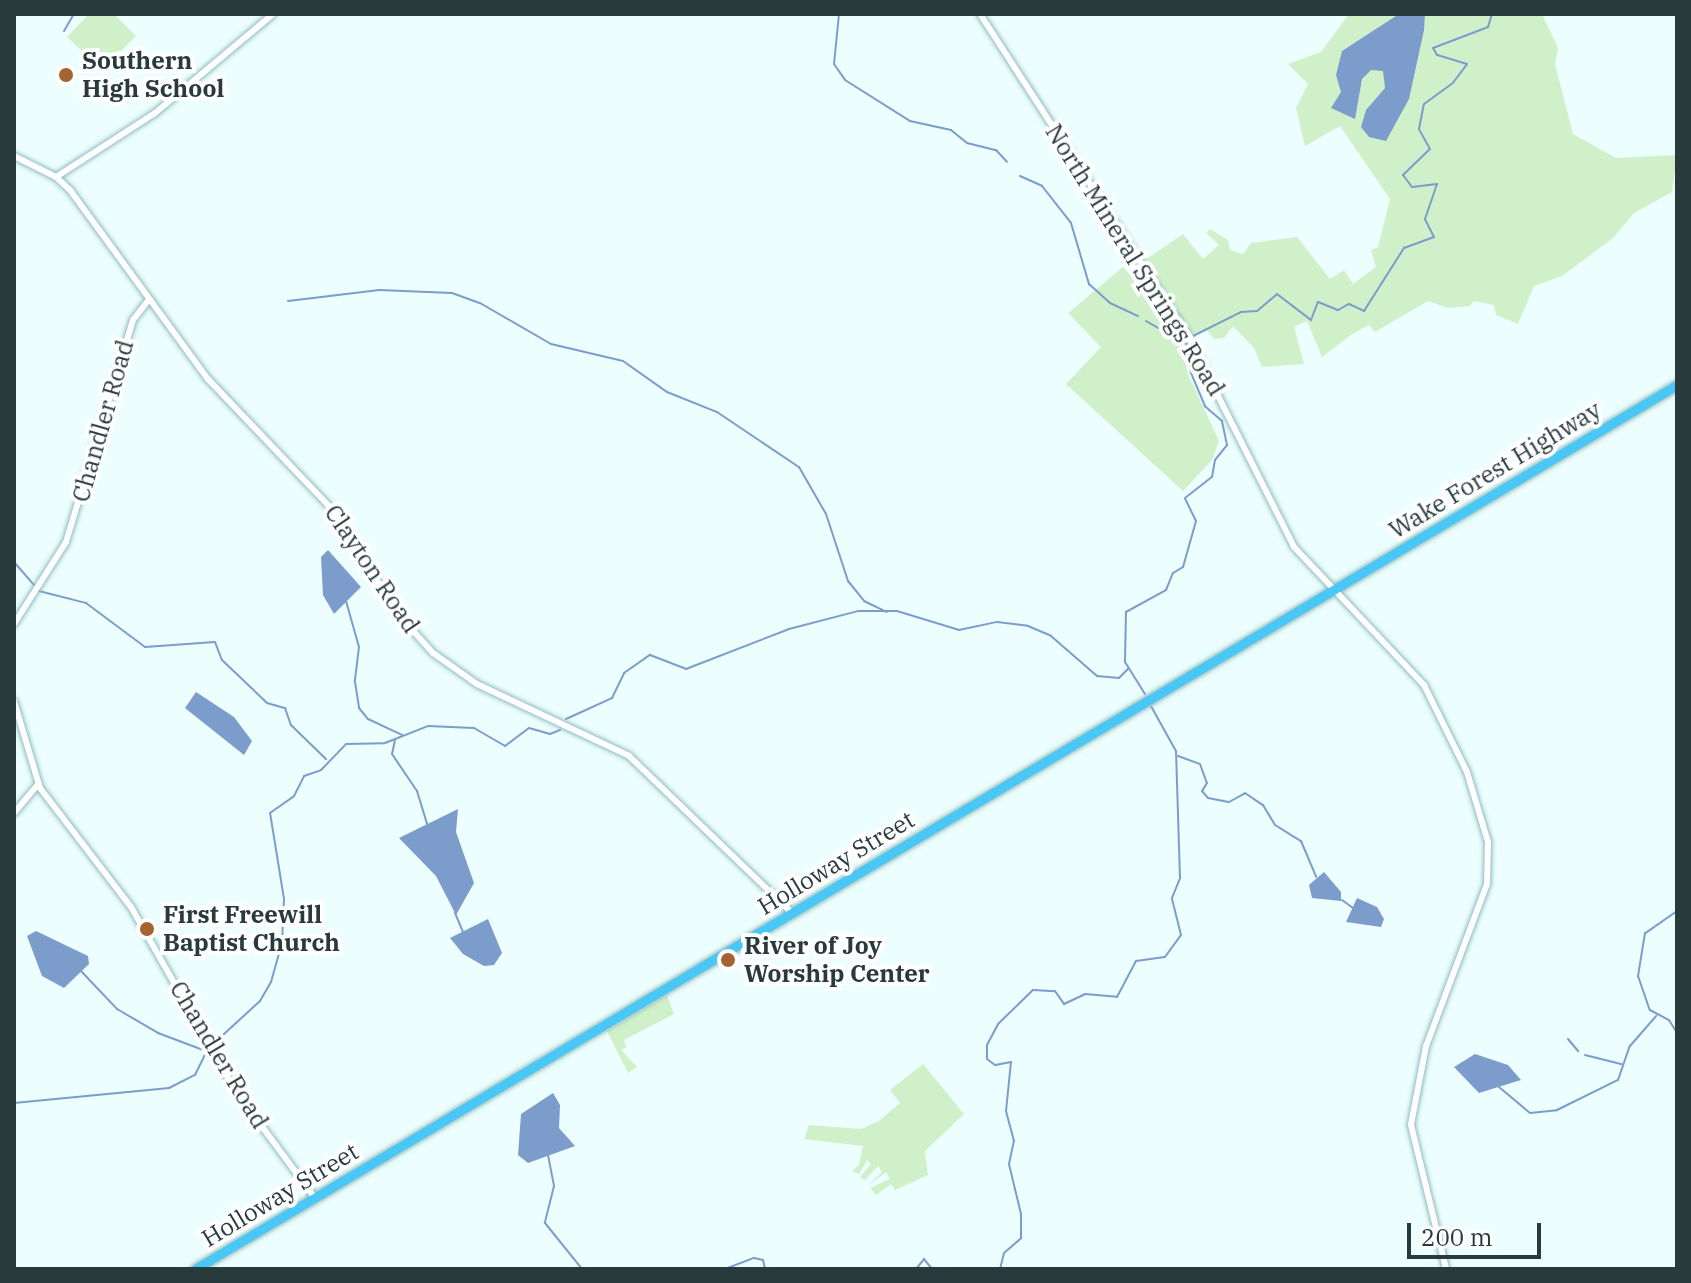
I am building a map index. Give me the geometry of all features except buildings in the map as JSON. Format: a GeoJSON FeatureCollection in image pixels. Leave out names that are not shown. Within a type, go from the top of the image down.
{"type":"FeatureCollection","features":[{"type":"Feature","properties":{"kind":"highway","name":"Wake Forest Highway"},"geometry":{"type":"LineString","coordinates":[[1334,589],[1677,385]]}},
{"type":"Feature","properties":{"kind":"highway","name":"Holloway Street"},"geometry":{"type":"LineString","coordinates":[[195,1269],[1334,589]]}},
{"type":"Feature","properties":{"kind":"street"},"geometry":{"type":"LineString","coordinates":[[56,177],[155,113],[273,14]]}},
{"type":"Feature","properties":{"kind":"street","name":"North Mineral Springs Road"},"geometry":{"type":"LineString","coordinates":[[980,14],[1193,344],[1291,542],[1438,704],[1467,772],[1488,842],[1485,896],[1426,1046],[1413,1104],[1413,1147],[1446,1269]]}},
{"type":"Feature","properties":{"kind":"street","name":"Clayton Road"},"geometry":{"type":"LineString","coordinates":[[14,156],[56,177],[147,302],[229,403],[326,501],[398,614],[433,653],[477,684],[629,756],[792,913]]}},
{"type":"Feature","properties":{"kind":"street","name":"Chandler Road"},"geometry":{"type":"LineString","coordinates":[[14,624],[66,542],[133,320],[147,302]]}},
{"type":"Feature","properties":{"kind":"street","name":"Chandler Road"},"geometry":{"type":"LineString","coordinates":[[14,701],[38,784],[131,907],[235,1090],[315,1198]]}},
{"type":"Feature","properties":{"kind":"street"},"geometry":{"type":"LineString","coordinates":[[14,813],[38,784]]}},
{"type":"Feature","properties":{"kind":"green space"},"geometry":{"type":"Polygon","coordinates":[[[89,14],[114,14],[136,36],[102,70],[67,37],[89,14]]]}},
{"type":"Feature","properties":{"kind":"green space"},"geometry":{"type":"Polygon","coordinates":[[[1349,14],[1542,14],[1558,48],[1555,64],[1573,134],[1616,158],[1677,155],[1672,192],[1634,213],[1613,238],[1562,276],[1534,286],[1518,324],[1496,315],[1494,305],[1474,301],[1470,306],[1448,308],[1428,301],[1375,332],[1369,325],[1322,357],[1307,321],[1294,327],[1304,364],[1262,367],[1254,348],[1233,326],[1224,338],[1214,339],[1207,330],[1189,336],[1142,262],[1183,234],[1203,259],[1219,245],[1206,233],[1210,229],[1228,240],[1230,250],[1243,254],[1251,243],[1297,237],[1330,279],[1344,270],[1353,284],[1376,267],[1371,250],[1378,247],[1390,199],[1340,126],[1305,146],[1296,108],[1308,84],[1288,64],[1321,52],[1349,14]]]}},
{"type":"Feature","properties":{"kind":"green space"},"geometry":{"type":"Polygon","coordinates":[[[1123,267],[1162,309],[1183,348],[1188,374],[1219,441],[1212,460],[1183,491],[1066,384],[1101,347],[1068,313],[1123,267]]]}},
{"type":"Feature","properties":{"kind":"green space"},"geometry":{"type":"Polygon","coordinates":[[[667,995],[674,1014],[624,1040],[626,1047],[621,1050],[637,1067],[628,1073],[607,1031],[667,995]]]}},
{"type":"Feature","properties":{"kind":"green space"},"geometry":{"type":"Polygon","coordinates":[[[923,1064],[964,1114],[925,1151],[928,1175],[895,1190],[891,1184],[876,1195],[870,1188],[890,1179],[886,1172],[868,1186],[882,1172],[878,1166],[865,1180],[860,1177],[871,1164],[867,1160],[859,1174],[852,1171],[859,1165],[863,1146],[804,1139],[809,1125],[861,1129],[879,1121],[900,1103],[890,1090],[923,1064]]]}},
{"type":"Feature","properties":{"kind":"water"},"geometry":{"type":"Polygon","coordinates":[[[1399,14],[1425,14],[1424,30],[1409,99],[1386,141],[1369,137],[1361,127],[1366,110],[1385,88],[1383,71],[1371,70],[1362,79],[1355,119],[1331,108],[1341,92],[1336,75],[1342,51],[1399,14]]]}},
{"type":"Feature","properties":{"kind":"water"},"geometry":{"type":"Polygon","coordinates":[[[328,550],[361,587],[334,614],[323,595],[321,557],[328,550]]]}},
{"type":"Feature","properties":{"kind":"water"},"geometry":{"type":"Polygon","coordinates":[[[196,692],[234,717],[252,741],[244,755],[185,708],[196,692]]]}},
{"type":"Feature","properties":{"kind":"water"},"geometry":{"type":"Polygon","coordinates":[[[458,809],[456,832],[474,883],[456,915],[436,876],[399,838],[458,809]]]}},
{"type":"Feature","properties":{"kind":"water"},"geometry":{"type":"Polygon","coordinates":[[[1324,872],[1341,892],[1341,901],[1312,898],[1309,885],[1324,872]]]}},
{"type":"Feature","properties":{"kind":"water"},"geometry":{"type":"Polygon","coordinates":[[[1357,898],[1377,907],[1384,919],[1381,927],[1346,922],[1357,898]]]}},
{"type":"Feature","properties":{"kind":"water"},"geometry":{"type":"Polygon","coordinates":[[[488,919],[502,953],[494,965],[484,966],[463,954],[450,938],[488,919]]]}},
{"type":"Feature","properties":{"kind":"water"},"geometry":{"type":"Polygon","coordinates":[[[36,931],[88,956],[89,964],[64,988],[42,976],[27,936],[36,931]]]}},
{"type":"Feature","properties":{"kind":"water"},"geometry":{"type":"Polygon","coordinates":[[[1475,1054],[1508,1065],[1521,1080],[1479,1093],[1454,1067],[1475,1054]]]}},
{"type":"Feature","properties":{"kind":"water"},"geometry":{"type":"Polygon","coordinates":[[[553,1093],[560,1105],[559,1128],[575,1146],[528,1163],[518,1155],[521,1114],[553,1093]]]}},
{"type":"Feature","properties":{"kind":"waterway"},"geometry":{"type":"LineString","coordinates":[[64,31],[74,14]]}},
{"type":"Feature","properties":{"kind":"waterway"},"geometry":{"type":"LineString","coordinates":[[839,14],[834,64],[845,80],[910,121],[951,130],[967,143],[996,150],[1007,162]]}},
{"type":"Feature","properties":{"kind":"waterway"},"geometry":{"type":"LineString","coordinates":[[1193,336],[1241,312],[1257,311],[1277,294],[1311,320],[1318,302],[1338,310],[1349,304],[1364,311],[1404,248],[1434,237],[1425,219],[1437,184],[1412,187],[1403,175],[1430,149],[1419,129],[1424,104],[1452,84],[1467,64],[1437,55],[1433,48],[1488,27],[1492,14]]}},
{"type":"Feature","properties":{"kind":"waterway"},"geometry":{"type":"LineString","coordinates":[[1020,176],[1042,186],[1071,223],[1089,284],[1110,303],[1138,316]]}},
{"type":"Feature","properties":{"kind":"waterway"},"geometry":{"type":"LineString","coordinates":[[288,301],[379,290],[452,293],[480,303],[551,344],[623,361],[667,392],[717,412],[799,467],[826,514],[848,581],[864,601],[887,612]]}},
{"type":"Feature","properties":{"kind":"waterway"},"geometry":{"type":"LineString","coordinates":[[1146,321],[1186,344]]}},
{"type":"Feature","properties":{"kind":"waterway"},"geometry":{"type":"LineString","coordinates":[[1145,694],[1125,662],[1126,612],[1166,590],[1173,573],[1183,567],[1196,521],[1185,498],[1212,477],[1215,460],[1227,445],[1222,421],[1205,406],[1191,373],[1185,349],[1189,342]]}},
{"type":"Feature","properties":{"kind":"waterway"},"geometry":{"type":"LineString","coordinates":[[14,562],[39,591],[86,603],[145,647],[215,642],[222,660],[267,703],[285,708],[291,725],[326,759]]}},
{"type":"Feature","properties":{"kind":"waterway"},"geometry":{"type":"LineString","coordinates":[[346,601],[359,647],[355,682],[359,708],[368,719],[402,735]]}},
{"type":"Feature","properties":{"kind":"waterway"},"geometry":{"type":"LineString","coordinates":[[566,719],[612,698],[624,673],[650,655],[686,669],[789,629],[858,611],[897,611],[959,630],[997,622],[1028,626],[1051,636],[1097,676],[1119,678],[1128,669]]}},
{"type":"Feature","properties":{"kind":"waterway"},"geometry":{"type":"LineString","coordinates":[[1000,1269],[1004,1253],[1021,1238],[1021,1214],[1009,1164],[1014,1141],[1006,1111],[1011,1062],[995,1065],[987,1059],[987,1045],[998,1024],[1033,990],[1055,991],[1064,1004],[1085,994],[1117,997],[1136,961],[1165,957],[1181,935],[1172,898],[1180,878],[1176,751],[1151,706]]}},
{"type":"Feature","properties":{"kind":"waterway"},"geometry":{"type":"LineString","coordinates":[[212,1045],[260,1001],[271,982],[282,943],[284,899],[270,813],[294,796],[304,776],[321,770],[346,744],[385,743],[428,726],[474,728],[505,746],[529,728],[550,734],[560,730]]}},
{"type":"Feature","properties":{"kind":"waterway"},"geometry":{"type":"LineString","coordinates":[[395,740],[392,754],[417,791],[428,827]]}},
{"type":"Feature","properties":{"kind":"waterway"},"geometry":{"type":"LineString","coordinates":[[1178,756],[1200,764],[1207,783],[1202,791],[1208,798],[1229,802],[1245,793],[1263,805],[1275,825],[1301,841],[1316,877]]}},
{"type":"Feature","properties":{"kind":"waterway"},"geometry":{"type":"LineString","coordinates":[[1342,900],[1353,908]]}},
{"type":"Feature","properties":{"kind":"waterway"},"geometry":{"type":"LineString","coordinates":[[1677,911],[1645,933],[1638,976],[1650,1010],[1669,1020],[1677,1033]]}},
{"type":"Feature","properties":{"kind":"waterway"},"geometry":{"type":"LineString","coordinates":[[455,913],[463,932]]}},
{"type":"Feature","properties":{"kind":"waterway"},"geometry":{"type":"LineString","coordinates":[[80,970],[117,1009],[158,1033],[206,1051]]}},
{"type":"Feature","properties":{"kind":"waterway"},"geometry":{"type":"LineString","coordinates":[[1499,1087],[1530,1113],[1557,1110],[1618,1080],[1630,1046],[1656,1016]]}},
{"type":"Feature","properties":{"kind":"waterway"},"geometry":{"type":"LineString","coordinates":[[1568,1039],[1578,1051]]}},
{"type":"Feature","properties":{"kind":"waterway"},"geometry":{"type":"LineString","coordinates":[[14,1103],[169,1088],[195,1075],[207,1050]]}},
{"type":"Feature","properties":{"kind":"waterway"},"geometry":{"type":"LineString","coordinates":[[1585,1055],[1622,1064]]}},
{"type":"Feature","properties":{"kind":"waterway"},"geometry":{"type":"LineString","coordinates":[[548,1155],[554,1186],[545,1223],[582,1269]]}},
{"type":"Feature","properties":{"kind":"waterway"},"geometry":{"type":"LineString","coordinates":[[725,1269],[754,1258],[763,1260],[765,1269]]}},
{"type":"Feature","properties":{"kind":"waterway"},"geometry":{"type":"LineString","coordinates":[[916,1269],[924,1259],[932,1269]]}},
{"type":"Feature","properties":{"kind":"place","name":"Southern High School"},"geometry":{"type":"Point","coordinates":[66,75]}},
{"type":"Feature","properties":{"kind":"place","name":"First Freewill Baptist Church"},"geometry":{"type":"Point","coordinates":[147,929]}},
{"type":"Feature","properties":{"kind":"place","name":"River of Joy Worship Center"},"geometry":{"type":"Point","coordinates":[728,960]}}]}
